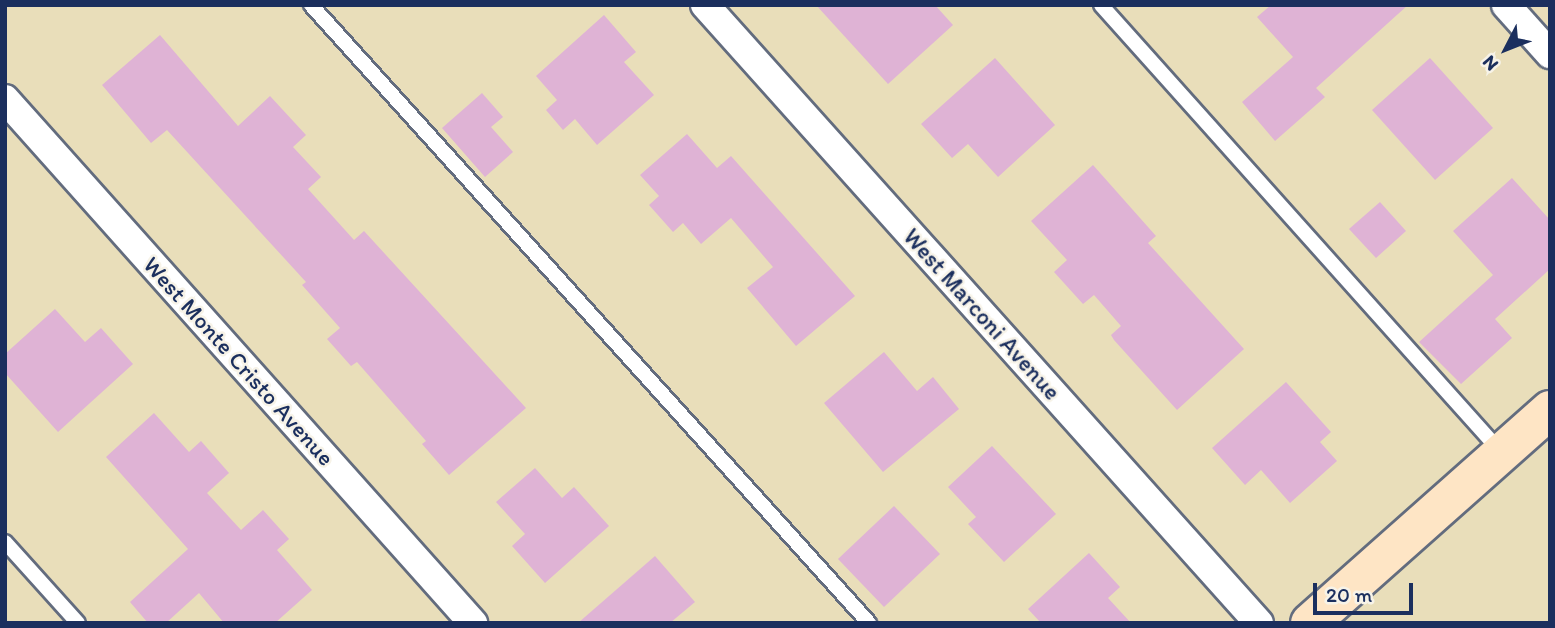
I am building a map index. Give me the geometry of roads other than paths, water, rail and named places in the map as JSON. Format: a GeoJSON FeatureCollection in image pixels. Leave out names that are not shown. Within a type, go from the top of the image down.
{"type":"FeatureCollection","features":[{"type":"Feature","properties":{"kind":"main road"},"geometry":{"type":"LineString","coordinates":[[1310,623],[1550,410]]}},
{"type":"Feature","properties":{"kind":"street","name":"West Marconi Avenue"},"geometry":{"type":"LineString","coordinates":[[705,5],[1259,623]]}},
{"type":"Feature","properties":{"kind":"street"},"geometry":{"type":"LineString","coordinates":[[1506,5],[1546,44]]}},
{"type":"Feature","properties":{"kind":"street","name":"West Monte Cristo Avenue"},"geometry":{"type":"LineString","coordinates":[[5,99],[473,623]]}},
{"type":"Feature","properties":{"kind":"lane"},"geometry":{"type":"LineString","coordinates":[[311,5],[869,623]]}},
{"type":"Feature","properties":{"kind":"lane"},"geometry":{"type":"LineString","coordinates":[[1101,5],[1502,453]]}},
{"type":"Feature","properties":{"kind":"lane"},"geometry":{"type":"LineString","coordinates":[[5,542],[78,623]]}}]}
